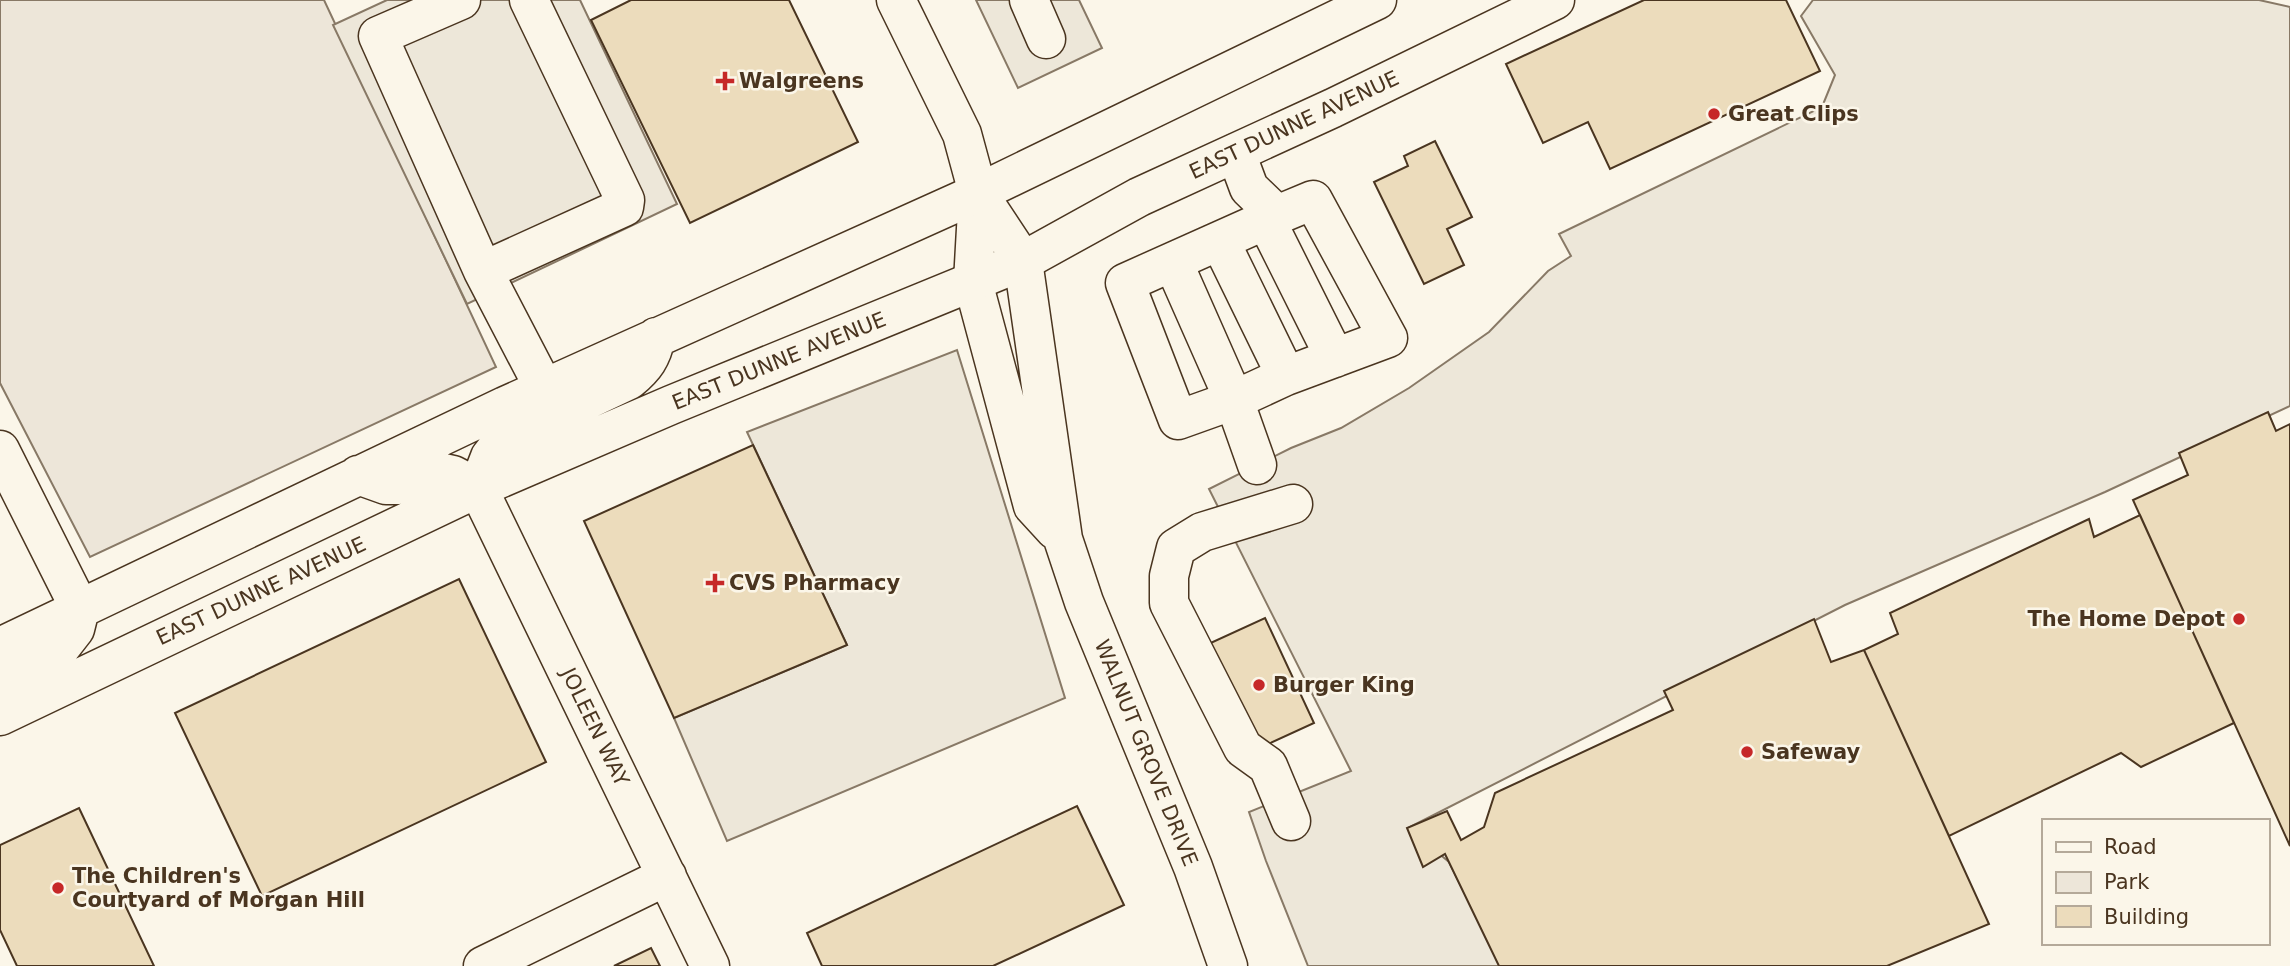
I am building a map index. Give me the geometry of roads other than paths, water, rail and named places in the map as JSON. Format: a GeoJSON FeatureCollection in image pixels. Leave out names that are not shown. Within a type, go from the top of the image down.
{"type":"FeatureCollection","features":[{"type":"Feature","properties":{"kind":"main road"},"geometry":{"type":"LineString","coordinates":[[461,0],[378,36],[483,271],[544,388]]}},
{"type":"Feature","properties":{"kind":"main road"},"geometry":{"type":"LineString","coordinates":[[483,271],[624,207],[625,200],[529,0]]}},
{"type":"Feature","properties":{"kind":"main road","name":"WALNUT GROVE DRIVE"},"geometry":{"type":"LineString","coordinates":[[896,0],[962,134],[978,193],[1023,261],[1063,539],[1084,602],[1193,867],[1228,966]]}},
{"type":"Feature","properties":{"kind":"main road"},"geometry":{"type":"LineString","coordinates":[[1029,0],[1046,39]]}},
{"type":"Feature","properties":{"kind":"main road"},"geometry":{"type":"LineString","coordinates":[[0,647],[544,388],[978,193],[1375,0]]}},
{"type":"Feature","properties":{"kind":"main road","name":"EAST DUNNE AVENUE"},"geometry":{"type":"LineString","coordinates":[[0,716],[478,488],[671,405],[1023,261],[1139,197],[1555,0]]}},
{"type":"Feature","properties":{"kind":"main road"},"geometry":{"type":"LineString","coordinates":[[1236,153],[1249,188],[1272,218],[1335,358]]}},
{"type":"Feature","properties":{"kind":"main road","name":"WALNUT GROVE DRIVE"},"geometry":{"type":"LineString","coordinates":[[978,193],[973,282],[1033,506],[1063,539]]}},
{"type":"Feature","properties":{"kind":"main road"},"geometry":{"type":"LineString","coordinates":[[1313,200],[1388,338],[1178,420],[1125,283],[1272,218],[1313,200]]}},
{"type":"Feature","properties":{"kind":"main road"},"geometry":{"type":"LineString","coordinates":[[1220,241],[1286,376]]}},
{"type":"Feature","properties":{"kind":"main road"},"geometry":{"type":"LineString","coordinates":[[1173,262],[1234,400],[1257,465]]}},
{"type":"Feature","properties":{"kind":"main road"},"geometry":{"type":"LineString","coordinates":[[358,475],[386,485],[397,485],[444,473],[478,488],[490,457],[504,439],[629,380],[645,367],[656,337]]}},
{"type":"Feature","properties":{"kind":"main road"},"geometry":{"type":"LineString","coordinates":[[0,450],[80,609],[75,629],[61,647],[0,683]]}},
{"type":"Feature","properties":{"kind":"main road","name":"JOLEEN WAY"},"geometry":{"type":"LineString","coordinates":[[478,488],[710,966]]}},
{"type":"Feature","properties":{"kind":"main road"},"geometry":{"type":"LineString","coordinates":[[1291,821],[1268,766],[1243,748],[1169,603],[1169,576],[1176,548],[1202,532],[1293,504]]}},
{"type":"Feature","properties":{"kind":"main road"},"geometry":{"type":"LineString","coordinates":[[483,966],[667,876]]}},
{"type":"Feature","properties":{"kind":"place","name":"Walgreens"},"geometry":{"type":"Point","coordinates":[725,81]}},
{"type":"Feature","properties":{"kind":"place","name":"Great Clips"},"geometry":{"type":"Point","coordinates":[1714,114]}},
{"type":"Feature","properties":{"kind":"place","name":"CVS Pharmacy"},"geometry":{"type":"Point","coordinates":[715,583]}},
{"type":"Feature","properties":{"kind":"place","name":"The Home Depot"},"geometry":{"type":"Point","coordinates":[2239,619]}},
{"type":"Feature","properties":{"kind":"place","name":"Burger King"},"geometry":{"type":"Point","coordinates":[1259,685]}},
{"type":"Feature","properties":{"kind":"place","name":"Safeway"},"geometry":{"type":"Point","coordinates":[1747,752]}},
{"type":"Feature","properties":{"kind":"place","name":"The Children's Courtyard of Morgan Hill"},"geometry":{"type":"Point","coordinates":[58,888]}}]}
